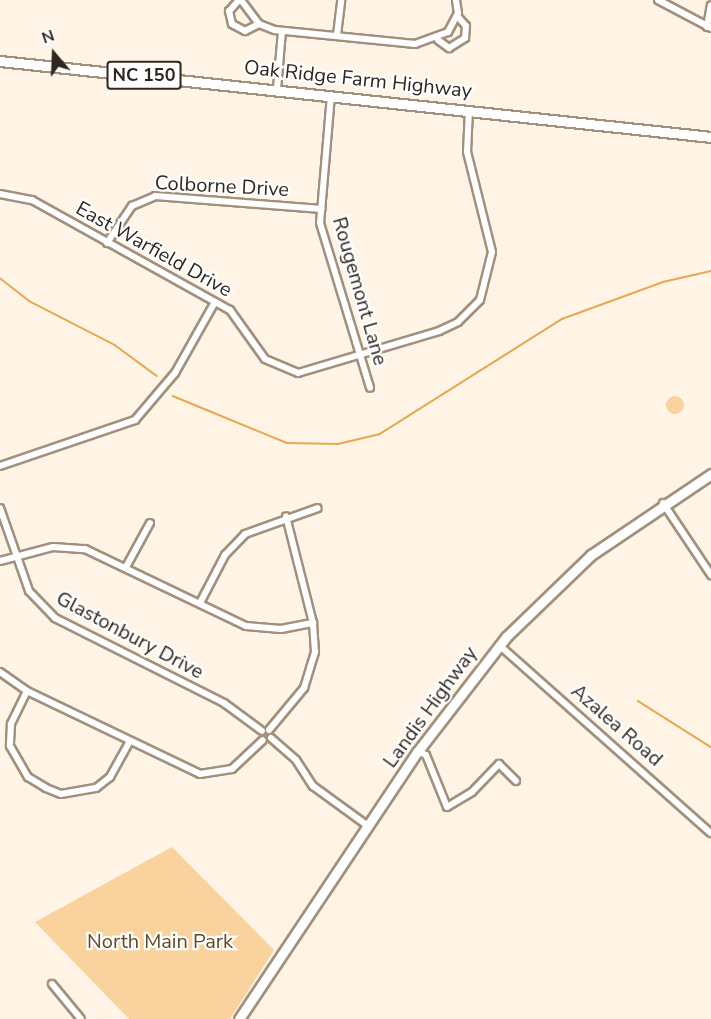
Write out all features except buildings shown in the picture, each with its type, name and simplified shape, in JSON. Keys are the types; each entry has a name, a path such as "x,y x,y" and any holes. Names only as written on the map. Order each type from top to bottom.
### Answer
{"main road":[{"name":"Oak Ridge Farm Highway","path":"0,61 331,94 711,137"},
{"name":"Landis Highway","path":"238,1019 418,751 499,645 569,573 662,502 711,474"}],"street":[{"path":"260,24 245,31 232,24 229,12 240,0 260,24 282,31 415,44 438,40 457,16"},
{"path":"337,35 341,0"},
{"path":"438,40 449,48 465,38 466,26 457,16 456,0"},
{"path":"658,0 709,27 711,5"},
{"path":"277,89 282,31"},
{"name":"Rougemont Lane","path":"331,94 321,209 359,355 370,388"},
{"name":"East Warfield Drive","path":"0,194 32,200 215,302 239,317 260,354 283,370 311,370 406,341 458,322 480,300 491,269 465,140 469,109"},
{"name":"Colborne Drive","path":"107,243 132,206 155,196 321,209"},
{"path":"0,466 135,420 175,373 215,302"},
{"path":"662,502 711,575"},
{"name":"Glastonbury Drive","path":"0,508 15,557 29,591 55,618 224,703 266,730"},
{"path":"200,603 234,544 257,527 286,516 318,508"},
{"path":"263,740 266,730 304,688 315,652 314,623 286,516"},
{"path":"126,567 150,523"},
{"path":"0,561 68,547 126,567 246,626 281,629 314,623"},
{"name":"Azalea Road","path":"499,645 711,833"},
{"path":"0,672 27,691 187,770 209,774 232,769 263,740 271,738"},
{"path":"27,691 11,724 10,746 28,777 46,788 61,794 96,788 110,777 129,743"},
{"path":"266,730 271,738 296,760 314,786 368,826"},
{"path":"418,751 426,755 447,807 499,764 516,781"},
{"path":"52,984 81,1019"}],"green space":[{"path":"675,396 681,399 684,405 681,411 675,414 669,411 666,405 669,399"},
{"name":"North Main Park","path":"172,847 274,950 230,1019 129,1019 35,922"}],"waterway":[{"path":"173,396 287,443 338,444 380,434 562,319 663,282 711,271"},
{"path":"0,278 29,301 115,345 157,376"},
{"path":"638,701 711,747"}]}
